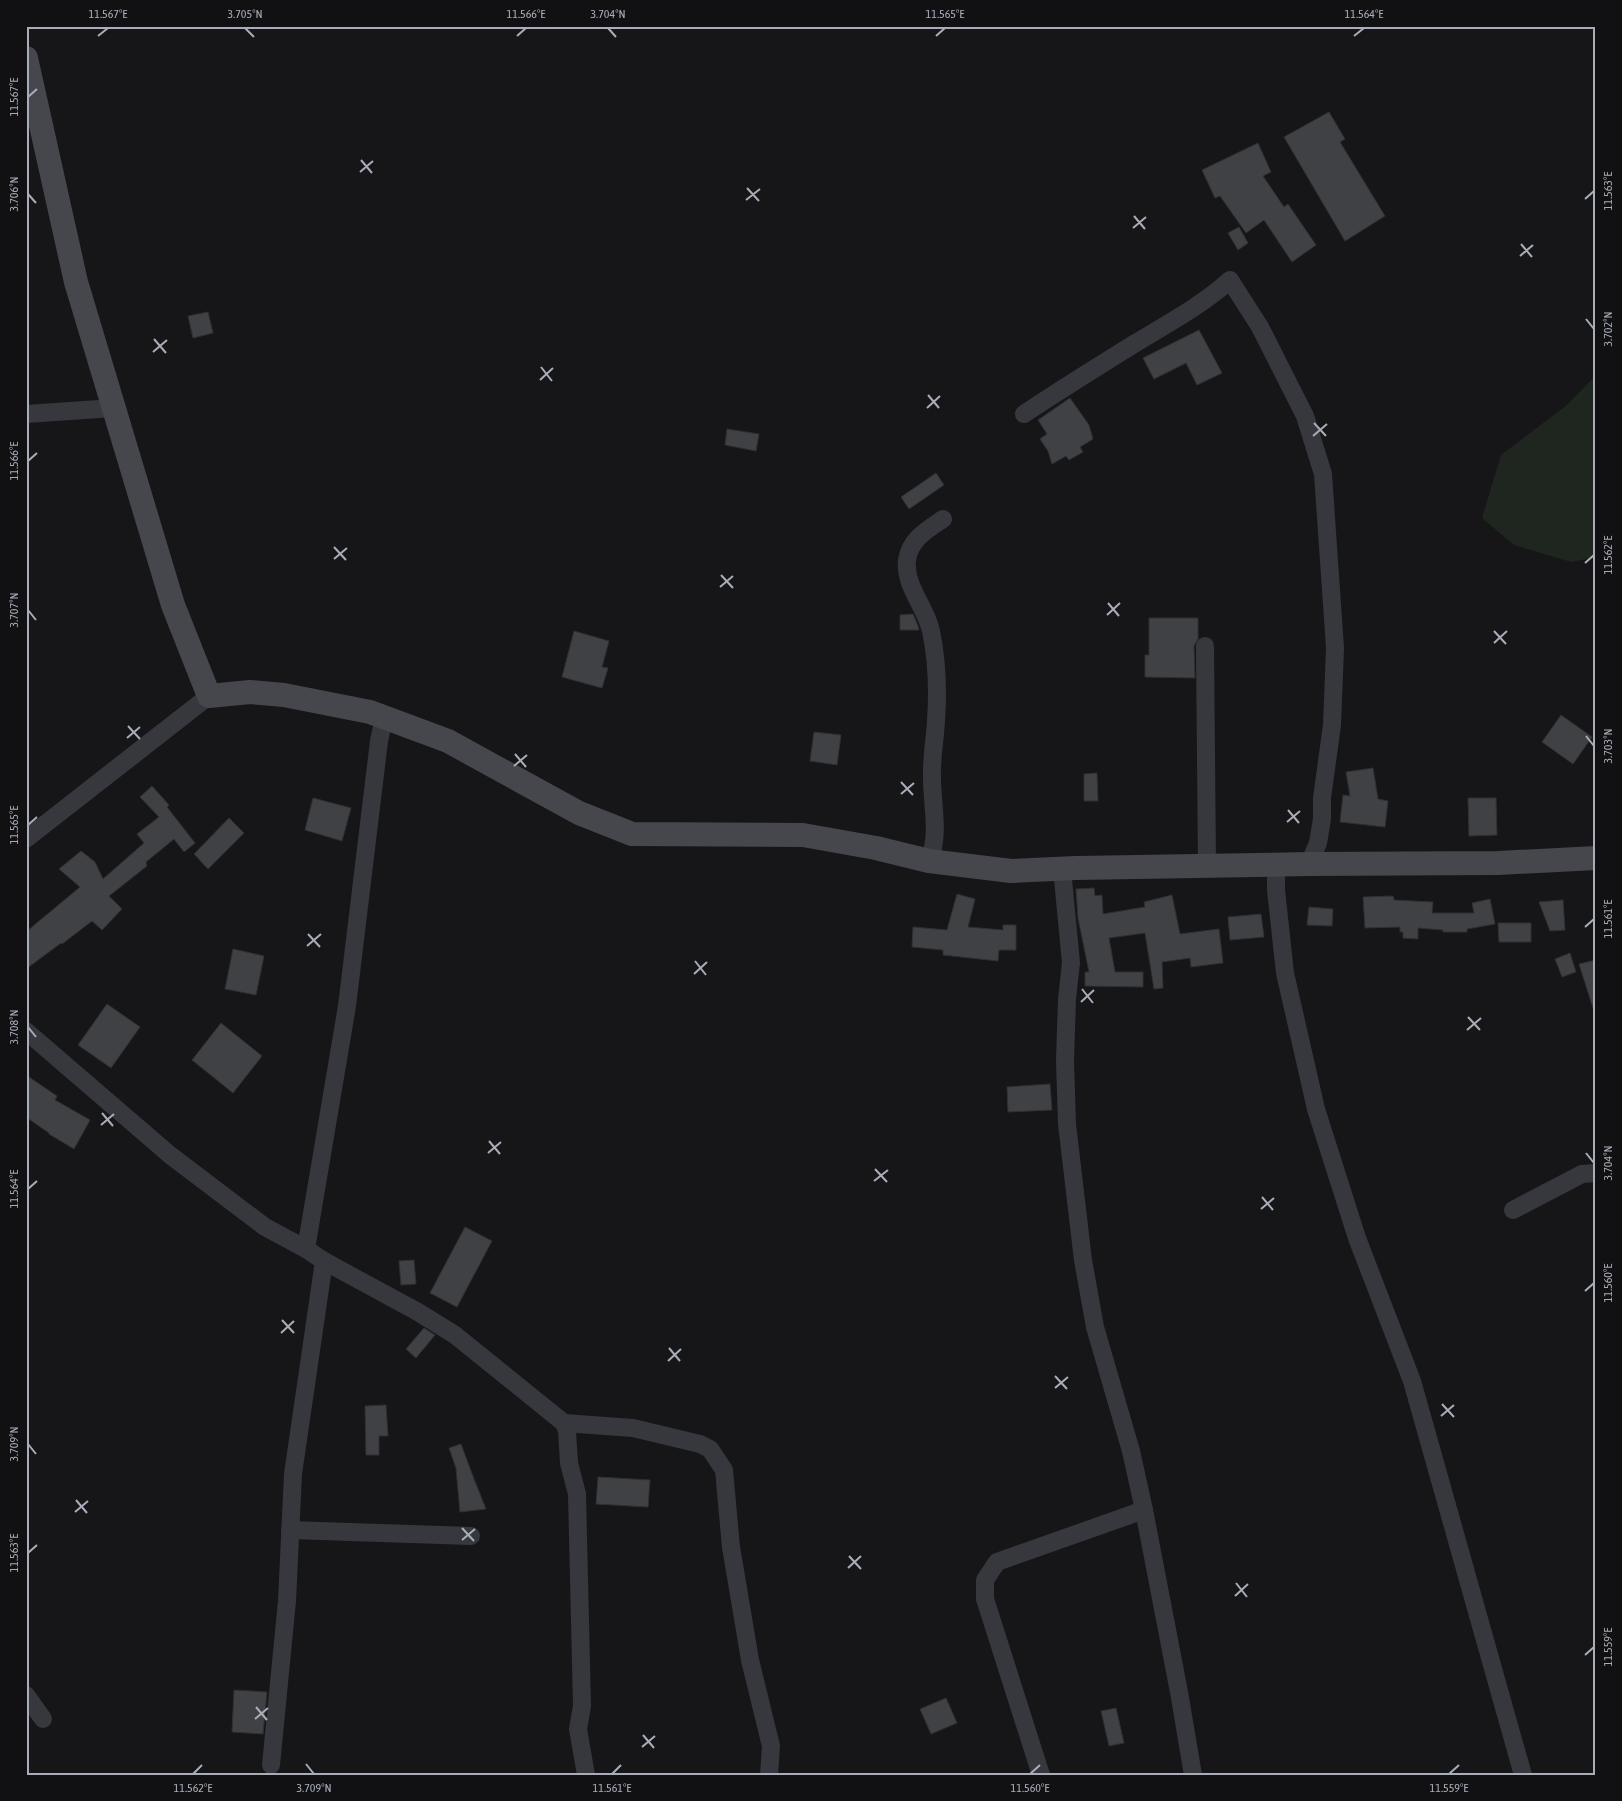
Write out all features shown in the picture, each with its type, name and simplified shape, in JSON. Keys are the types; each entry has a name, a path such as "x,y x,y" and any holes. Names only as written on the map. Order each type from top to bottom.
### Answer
{"main road":[{"path":"26,58 76,282 173,605 209,696 250,692 284,695 370,712 448,741 579,813 632,834 803,835 929,860 1011,871 1309,864 1498,863 1596,858"}],"street":[{"path":"1024,414 1074,380 1175,320 1216,293 1230,280 1260,327 1305,416 1323,474 1335,648 1332,725 1322,798 1322,819 1318,843 1309,864"},
{"path":"26,414 114,408"},
{"path":"929,860 934,849 935,824 932,777 936,719 935,660 929,618 915,594 908,575 907,562 910,549 916,539 943,519"},
{"path":"1205,646 1207,866"},
{"path":"26,839 209,696"},
{"path":"306,1249 347,1006 379,741 384,718"},
{"path":"1276,865 1276,890 1285,973 1316,1109 1357,1238 1412,1381 1522,1775"},
{"path":"1062,869 1071,963 1067,999 1065,1061 1067,1124 1083,1260 1095,1328 1131,1451 1144,1510 1193,1775"},
{"path":"26,1031 170,1155 265,1227 418,1312 455,1336 564,1423 567,1431 569,1463 576,1494 582,1706 578,1729 586,1775"},
{"path":"1513,1210 1582,1174 1596,1173"},
{"path":"270,1765 287,1601 292,1474 324,1261"},
{"path":"564,1423 633,1428 700,1444 710,1450 724,1470 731,1547 750,1660 771,1746 769,1775"},
{"path":"1041,1775 985,1599 985,1580 997,1562 1144,1510"},
{"path":"290,1530 471,1536"},
{"path":"26,1695 43,1719"}],"shaded area":[{"path":"1596,375 1596,557 1571,562 1514,545 1482,518 1501,455 1567,405"}],"building":[{"path":"1329,112 1345,139 1340,142 1385,216 1345,241 1284,137"},
{"path":"1258,143 1271,172 1263,176 1284,207 1288,204 1316,245 1292,262 1264,220 1246,233 1220,196 1215,198 1202,170"},
{"path":"1239,227 1248,243 1238,250 1228,233"},
{"path":"208,312 213,333 193,338 188,316"},
{"path":"1199,330 1222,373 1197,385 1186,363 1154,379 1143,358"},
{"path":"1070,398 1089,425 1093,439 1080,447 1083,452 1069,460 1066,456 1052,464 1048,451 1040,439 1047,434 1038,420"},
{"path":"727,429 759,434 756,451 725,445"},
{"path":"936,473 944,485 909,509 901,497"},
{"path":"913,614 919,630 900,630 900,615"},
{"path":"1149,618 1198,618 1198,639 1194,646 1195,678 1145,677 1145,655 1149,655"},
{"path":"574,631 609,641 602,667 608,668 602,688 562,677"},
{"path":"1561,715 1592,737 1573,764 1542,742"},
{"path":"814,732 841,735 837,765 810,761"},
{"path":"1373,768 1378,799 1388,801 1385,827 1340,822 1343,795 1350,796 1346,772"},
{"path":"1097,773 1098,801 1084,801 1084,774"},
{"path":"152,786 169,805 167,807 195,843 184,852 174,839 146,862 147,866 109,896 122,909 102,930 92,921 26,969 26,932 80,887 59,869 81,851 95,862 103,879 144,843 137,834 159,817 140,797"},
{"path":"313,798 351,808 342,841 305,830"},
{"path":"1468,798 1496,798 1497,835 1469,836"},
{"path":"229,818 244,833 208,869 194,854"},
{"path":"1094,888 1095,896 1102,895 1103,914 1145,907 1144,902 1172,895 1180,934 1219,929 1223,963 1191,967 1190,958 1162,962 1163,988 1154,989 1145,933 1109,938 1115,972 1143,972 1143,987 1085,986 1085,972 1089,972 1078,918 1076,889"},
{"path":"957,894 975,899 968,927 1003,930 1003,925 1016,925 1016,950 999,950 998,961 943,955 943,950 912,947 913,927 947,930"},
{"path":"1393,896 1394,900 1433,902 1432,913 1474,913 1472,903 1490,899 1495,924 1467,929 1467,932 1443,932 1443,930 1418,928 1418,939 1403,938 1403,932 1400,932 1400,927 1365,928 1363,897"},
{"path":"1563,900 1565,930 1550,931 1539,902"},
{"path":"1309,907 1333,909 1332,926 1307,925"},
{"path":"1261,914 1264,937 1230,940 1228,917"},
{"path":"1498,923 1531,923 1531,942 1499,942"},
{"path":"233,949 264,956 256,995 225,989"},
{"path":"1570,953 1576,972 1562,977 1555,959"},
{"path":"1596,960 1596,1007 1593,1008 1579,964"},
{"path":"107,1004 140,1027 111,1068 78,1045"},
{"path":"221,1023 262,1056 233,1093 192,1060"},
{"path":"26,1075 57,1096 55,1100 90,1120 74,1149 26,1117"},
{"path":"1050,1084 1052,1110 1008,1112 1007,1087"},
{"path":"465,1227 492,1241 457,1307 430,1293"},
{"path":"414,1260 416,1284 401,1285 399,1261"},
{"path":"424,1328 435,1335 416,1358 406,1349"},
{"path":"386,1405 388,1436 379,1436 379,1455 366,1455 365,1406"},
{"path":"461,1444 486,1509 460,1512 456,1468 449,1448"},
{"path":"598,1477 650,1480 648,1507 596,1504"},
{"path":"234,1690 267,1692 263,1734 232,1732"},
{"path":"946,1698 957,1723 931,1734 920,1709"},
{"path":"1116,1708 1124,1743 1109,1746 1101,1711"}]}
